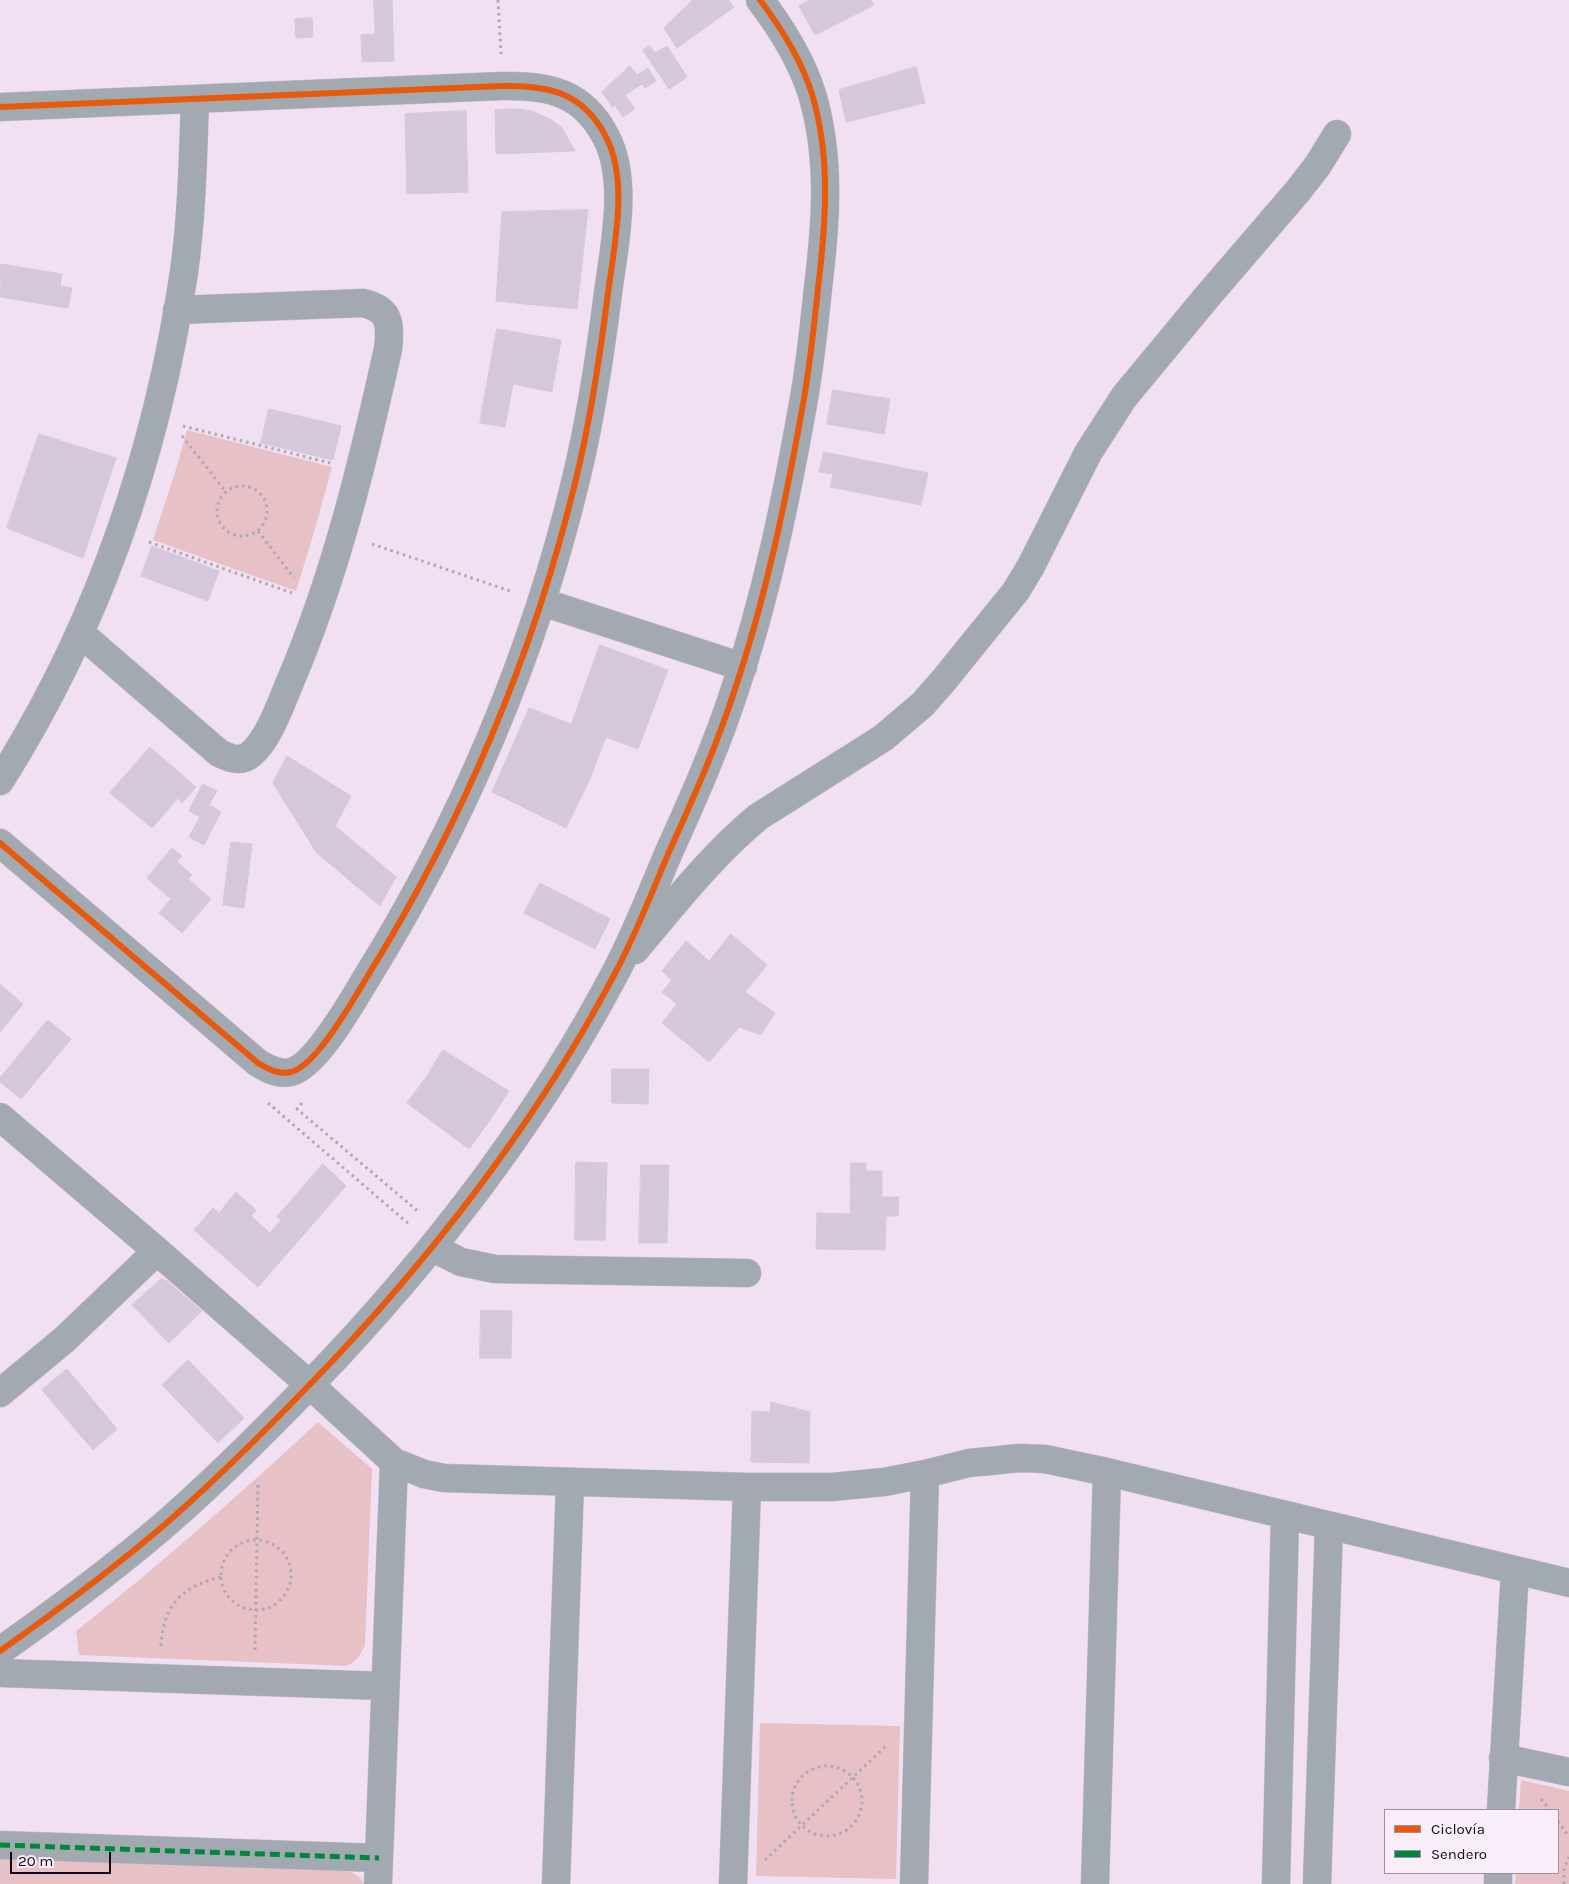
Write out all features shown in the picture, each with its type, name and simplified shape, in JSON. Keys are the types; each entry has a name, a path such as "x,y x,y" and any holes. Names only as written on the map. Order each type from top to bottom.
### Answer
{"street":[{"path":"0,1651 135,1550 176,1514 310,1385 382,1307 433,1248 530,1118 615,974 711,758 742,667 774,544 798,432 813,332 826,206 823,148 812,95 794,49 760,0"},
{"path":"0,107 528,85 543,87 564,95 583,108 597,122 607,138 615,162 617,183 616,235 590,417 568,513 542,602 509,692 485,748 413,897 384,950 335,1028 308,1062 290,1072 278,1073 258,1063 0,843"},
{"path":"0,781 25,738 80,633 102,584 141,471 164,422 177,310 184,271 195,99"},
{"path":"615,974 708,864 739,833 764,813 883,738 923,704 944,680 1016,591 1031,566 1088,453 1124,397 1297,192 1318,165 1337,134"},
{"path":"80,633 219,753 239,760 249,756 259,745 269,728 304,647 316,601 342,534 360,470 388,348 389,321 383,312 374,305 363,303 177,310"},
{"path":"542,602 742,667"},
{"path":"0,1117 157,1251 310,1385 394,1462 424,1474 444,1478 748,1488 859,1485 925,1474 969,1463 1020,1458 1045,1459 1107,1472 1569,1583"},
{"path":"433,1248 461,1262 495,1269 747,1273"},
{"path":"0,1393 65,1339 157,1251"},
{"path":"0,1845 378,1871 394,1462"},
{"path":"1095,1884 1107,1472"},
{"path":"914,1884 925,1474"},
{"path":"556,1884 570,1482"},
{"path":"732,1884 748,1488"},
{"path":"1276,1884 1285,1516"},
{"path":"1317,1884 1329,1526"},
{"path":"1501,1809 1515,1571"},
{"path":"0,1673 386,1686"},
{"path":"1503,1758 1569,1772"}],"path":[{"path":"498,0 502,86"},
{"path":"164,422 360,470"},
{"path":"164,422 227,492"},
{"path":"242,486 254,488 262,495 267,506 267,517 262,528 253,535 242,537 231,535 222,528 217,517 217,506 222,495 227,492 231,488 242,486"},
{"path":"258,531 316,601"},
{"path":"121,532 316,601"},
{"path":"342,534 542,602"},
{"path":"308,1096 297,1109 424,1216"},
{"path":"265,1100 414,1228"},
{"path":"254,1682 258,1436"},
{"path":"249,1540 257,1540 275,1545 285,1554 291,1567 291,1581 286,1594 277,1604 264,1610 250,1610 238,1605 227,1595 222,1583 222,1569 226,1556 236,1546 249,1540"},
{"path":"160,1678 161,1639 168,1614 175,1602 194,1585 204,1580 222,1577"},
{"path":"761,1864 919,1715"},
{"path":"828,1766 842,1769 853,1777 860,1789 862,1802 859,1816 851,1827 840,1834 826,1836 813,1833 802,1825 795,1814 793,1800 796,1787 803,1775 815,1768 828,1766"},
{"path":"1559,1822 1569,1837"},
{"path":"1564,1884 1564,1869 1569,1857"}],"shaded area":[{"path":"187,430 332,467 296,591 153,540"},
{"path":"318,1422 372,1469 365,1644 356,1660 347,1666 79,1655 76,1631 199,1529"},
{"path":"760,1723 900,1726 896,1879 756,1876"},
{"path":"1521,1780 1569,1791 1569,1884 1515,1884 1516,1874 1559,1874 1559,1809 1519,1809"},
{"path":"0,1857 342,1869 355,1874 364,1884 0,1884"}],"building":[{"path":"374,0 392,0 394,61 362,62 361,35 375,34"},
{"path":"693,0 728,0 734,7 677,48 664,28"},
{"path":"810,0 871,0 874,5 815,35 799,6"},
{"path":"312,18 313,37 296,38 295,19"},
{"path":"650,46 655,53 667,46 687,77 669,89 643,50"},
{"path":"630,66 637,75 648,68 656,81 645,88 642,84 625,95 635,109 623,117 615,105 612,107 602,92"},
{"path":"916,67 925,103 846,122 839,90"},
{"path":"515,109 532,111 552,120 562,128 575,151 496,154 495,110"},
{"path":"466,111 468,192 407,194 405,114"},
{"path":"588,210 577,309 496,301 502,212"},
{"path":"1,264 62,274 60,286 72,288 68,308 0,297"},
{"path":"497,329 561,340 552,392 513,384 505,427 480,423"},
{"path":"833,390 890,399 884,434 827,424"},
{"path":"269,409 341,426 333,460 261,443"},
{"path":"39,434 116,458 83,558 7,528"},
{"path":"824,452 928,473 921,505 830,487 833,474 819,472"},
{"path":"152,546 219,571 208,601 141,576"},
{"path":"600,645 668,670 638,749 606,737 589,781 566,828 492,792 529,708 571,724"},
{"path":"150,747 196,787 182,803 178,798 152,828 110,793"},
{"path":"287,756 351,796 335,826 396,877 380,906 316,852 273,783"},
{"path":"203,784 217,791 209,805 221,812 204,845 189,837 200,817 189,811"},
{"path":"231,842 252,844 244,908 223,905"},
{"path":"172,848 182,856 177,862 192,875 188,879 211,899 182,933 159,913 171,899 147,878"},
{"path":"540,883 610,919 595,949 524,913"},
{"path":"731,934 767,965 745,992 775,1013 761,1035 739,1027 709,1062 662,1023 677,1004 662,992 672,980 662,971 686,941 709,961"},
{"path":"0,984 23,1004 0,1032"},
{"path":"48,1020 71,1039 21,1099 0,1082 0,1078"},
{"path":"443,1050 509,1091 490,1120 426,1078"},
{"path":"612,1069 649,1069 648,1104 612,1103"},
{"path":"426,1078 490,1120 469,1149 407,1103"},
{"path":"576,1162 607,1163 605,1240 575,1240"},
{"path":"851,1163 866,1163 866,1171 882,1171 882,1197 899,1197 898,1216 886,1216 885,1250 816,1249 817,1213 850,1214"},
{"path":"323,1164 346,1186 258,1287 194,1230 213,1208 219,1213 236,1192 256,1210 251,1216 270,1233 281,1220 277,1217"},
{"path":"641,1165 669,1165 667,1243 639,1243"},
{"path":"161,1279 167,1281 202,1311 169,1343 132,1305"},
{"path":"481,1310 512,1311 511,1358 480,1358"},
{"path":"188,1360 244,1418 218,1443 162,1385"},
{"path":"67,1369 117,1429 93,1450 42,1390"},
{"path":"771,1402 810,1412 809,1463 751,1462 752,1411 770,1412"}],"marked path":[{"path":"0,1845 379,1858"}],"cycle path":[{"path":"0,1651 108,1571 192,1500 277,1419 378,1311 453,1222 522,1128 584,1029 628,946 713,751 746,654 766,584 782,512 810,361 825,215 822,142 808,81 783,33 760,0"},
{"path":"0,107 502,86 534,87 563,94 587,110 597,122 613,154 617,173 618,193 616,235 591,410 576,479 539,609 491,736 464,798 434,859 402,919 353,1001 334,1030 312,1057 301,1067 287,1073 274,1071 258,1063 0,843"}]}
